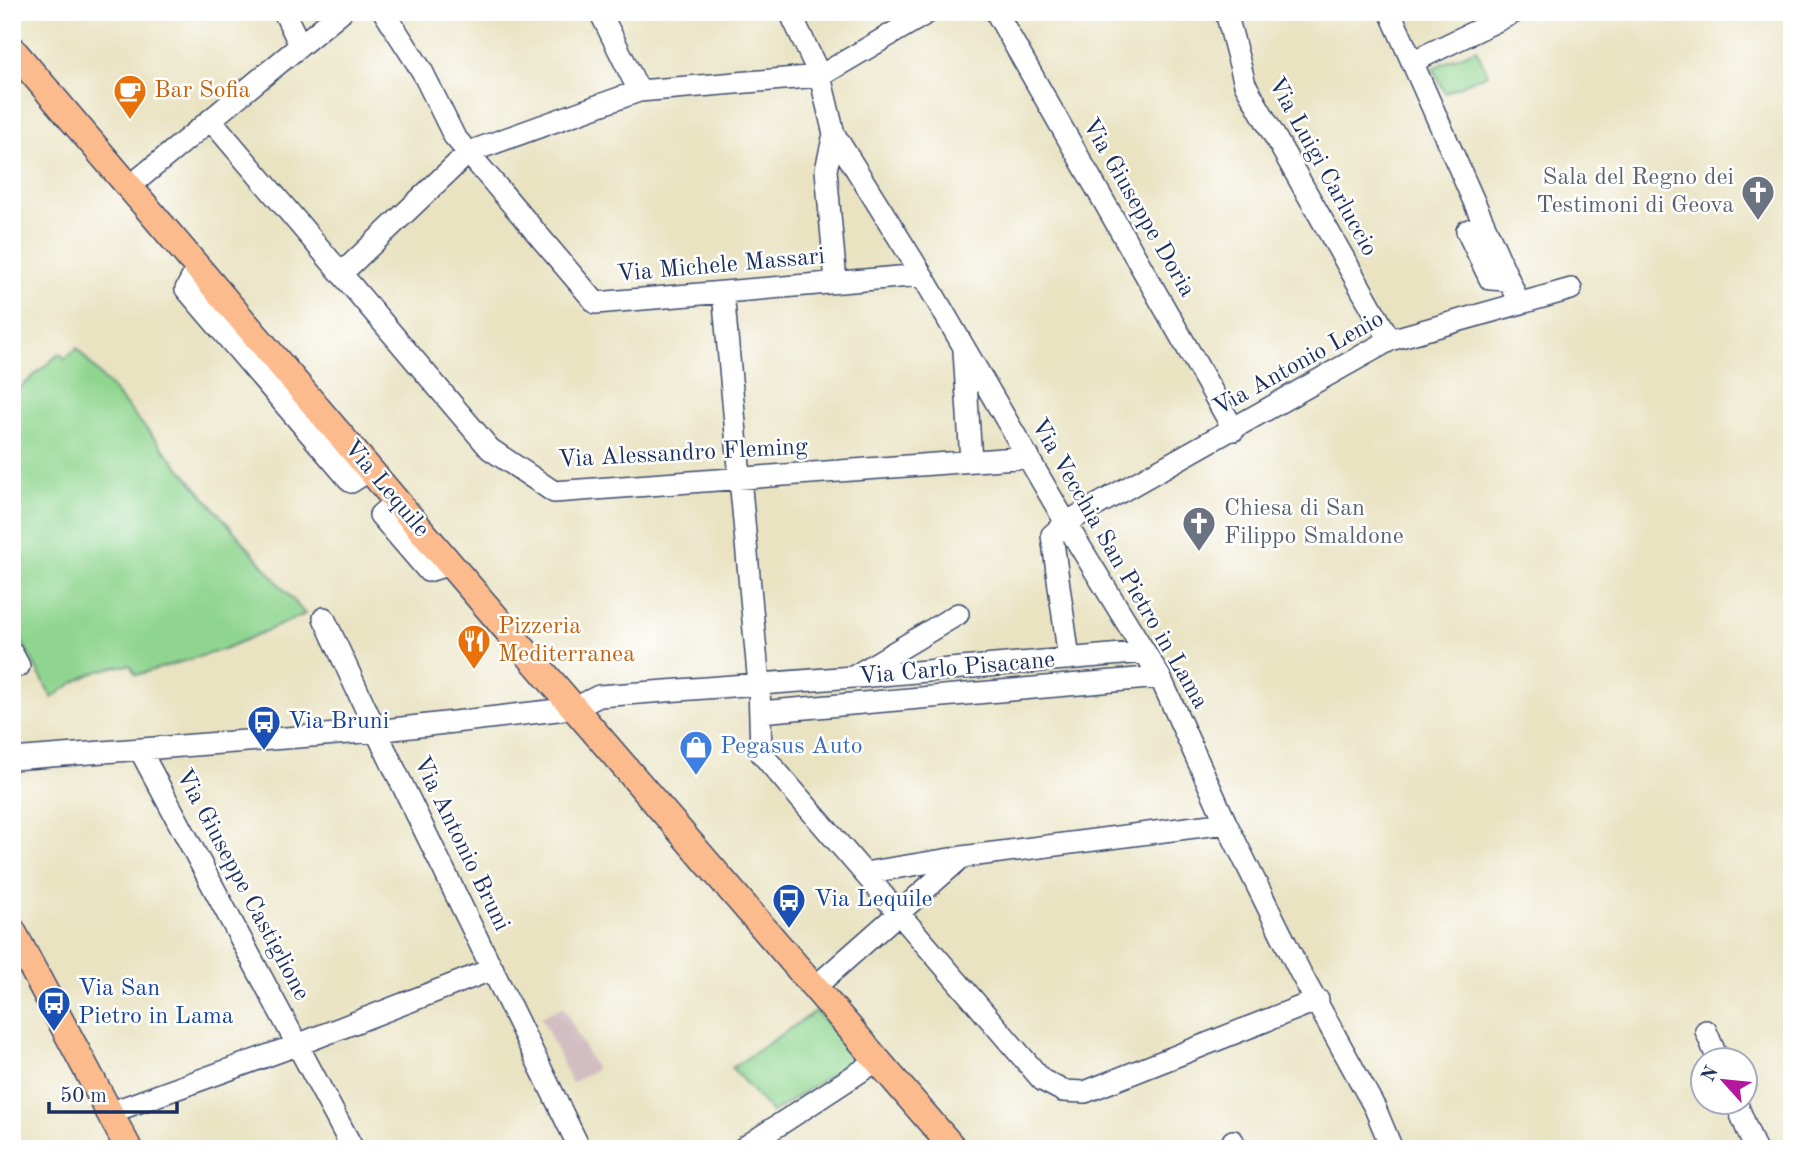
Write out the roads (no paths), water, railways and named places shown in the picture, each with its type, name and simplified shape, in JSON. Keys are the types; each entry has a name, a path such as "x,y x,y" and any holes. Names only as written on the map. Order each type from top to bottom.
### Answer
{"main road":[{"name":"Via Lequile","path":"12,49 396,501 954,1149"},
{"path":"12,930 129,1149"}],"street":[{"path":"285,12 300,45"},
{"path":"129,187 341,12"},
{"path":"384,12 422,71 454,136 469,152"},
{"path":"600,12 639,91"},
{"name":"Via Vecchia San Pietro in Lama","path":"790,12 820,76 834,134 922,275 1160,677 1226,823 1301,974 1318,1000 1375,1108 1392,1149"},
{"path":"341,274 469,152 639,91 820,76 929,12"},
{"name":"Via Giuseppe Doria","path":"996,12 1234,430"},
{"name":"Via Luigi Carluccio","path":"1226,12 1245,84 1390,340"},
{"path":"1390,12 1519,303"},
{"path":"1412,62 1471,21 1515,12"},
{"name":"Via Alessandro Fleming","path":"211,120 490,449 554,492 1029,457"},
{"path":"834,134 826,170 836,282"},
{"name":"Via Michele Massari","path":"469,152 596,303 922,275"},
{"name":"Via Antonio Lenio","path":"1067,523 1390,340 1571,289"},
{"path":"723,292 759,685 761,753 1042,1080 1063,1091 1085,1092 1318,1000"},
{"path":"963,345 971,461"},
{"path":"1067,523 1052,535 1069,659"},
{"name":"Via Carlo Pisacane","path":"853,677 958,614"},
{"name":"Via Antonio Bruni","path":"324,618 376,731 580,1149"},
{"name":"Via Carlo Pisacane","path":"376,731 575,708 599,696 1145,652"},
{"name":"Via Carlo Pisacane","path":"760,712 1160,677"},
{"path":"12,759 376,731"},
{"name":"Via Giuseppe Castiglione","path":"141,750 353,1149"},
{"path":"864,873 962,857 1226,823"},
{"path":"815,987 962,857"},
{"path":"109,1113 297,1045 493,969"},
{"path":"1706,1031 1712,1046"},
{"path":"743,1149 878,1060"},
{"path":"1742,1116 1755,1149"}],"place":[{"name":"Bar Sofia","path":"130,121"},
{"name":"Sala del Regno dei Testimoni di Geova","path":"1758,222"},
{"name":"Chiesa di San Filippo Smaldone","path":"1199,553"},
{"name":"Pizzeria Mediterranea","path":"474,671"},
{"name":"Via Bruni","path":"264,752"},
{"name":"Pegasus Auto","path":"696,777"},
{"name":"Via Lequile","path":"789,930"},
{"name":"Via San Pietro in Lama","path":"54,1033"}]}
